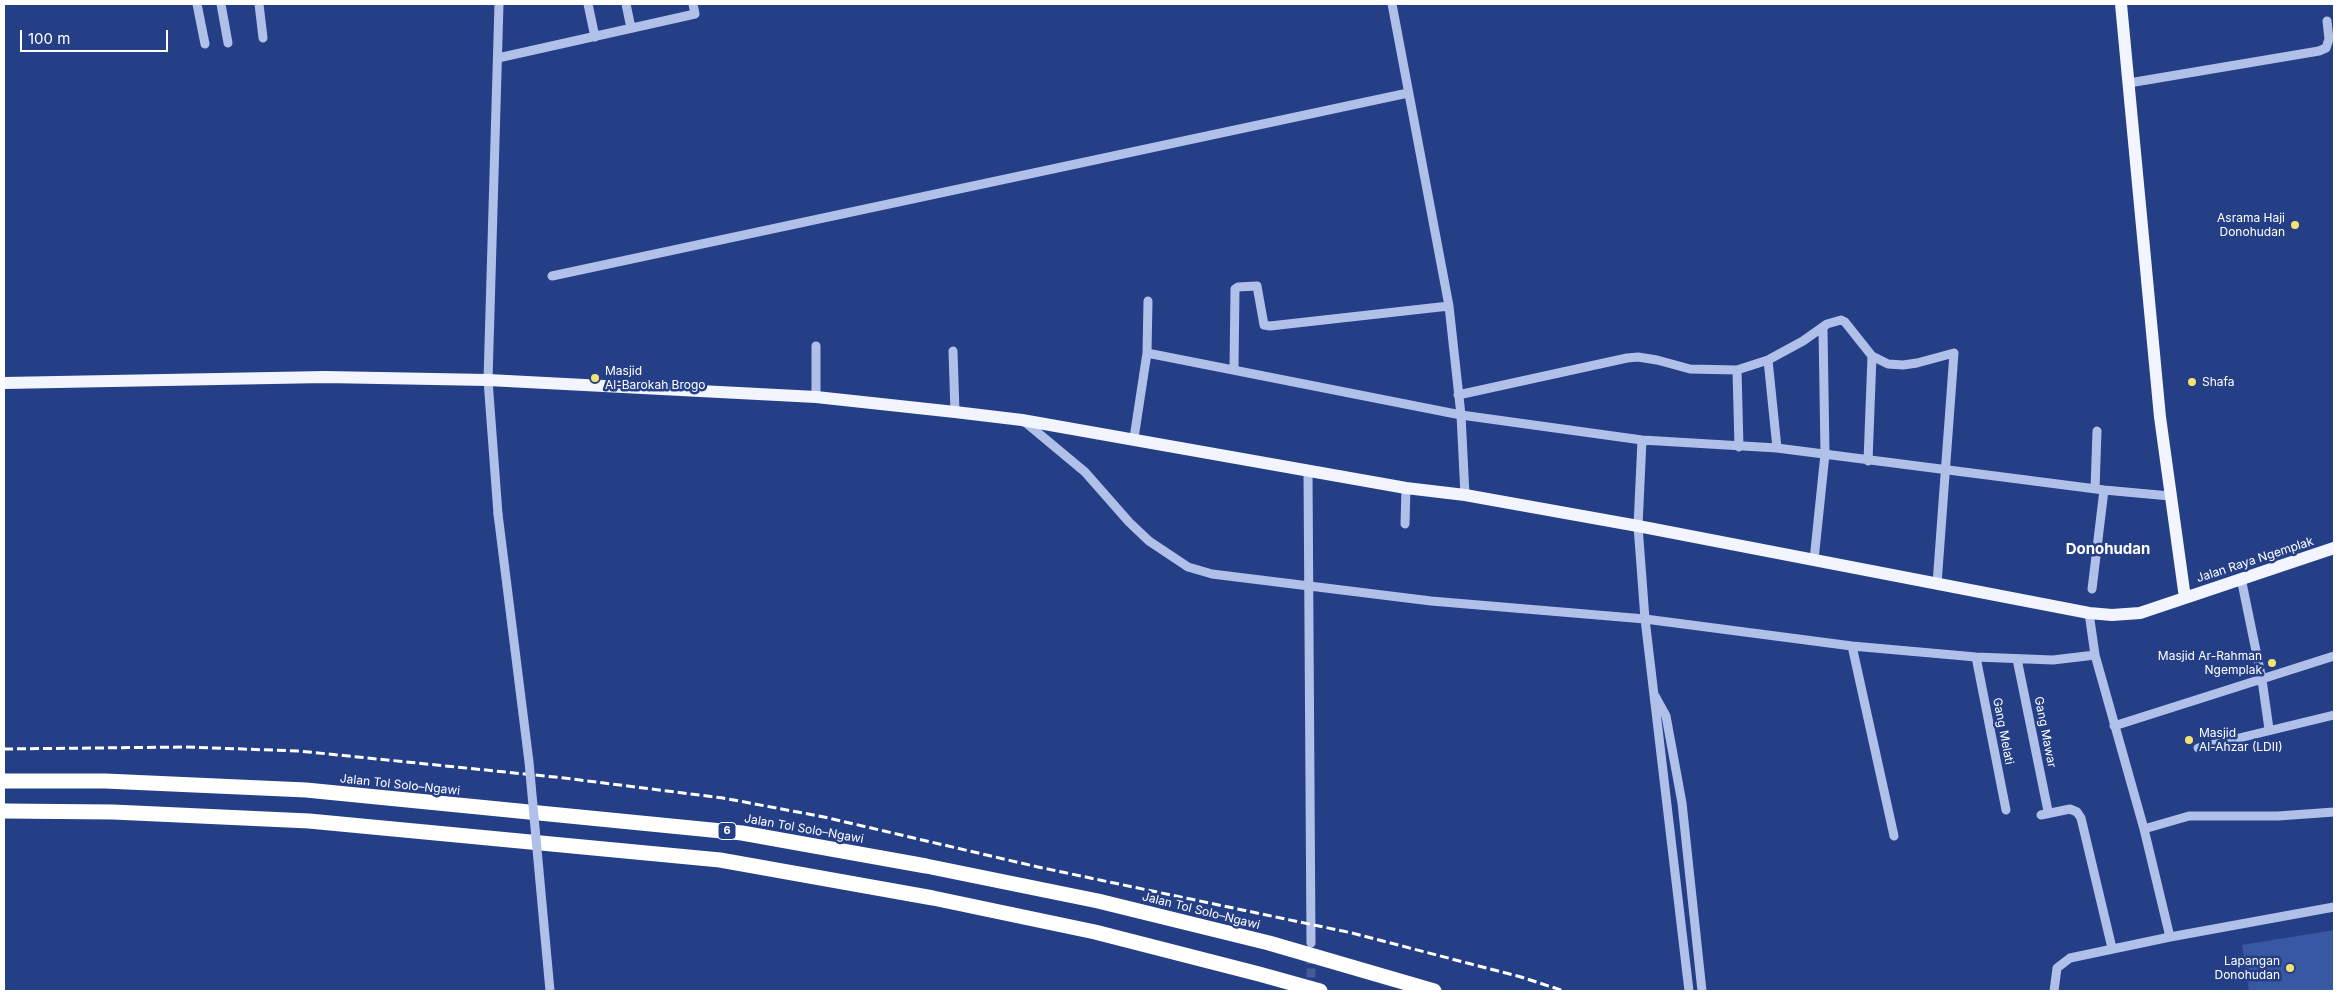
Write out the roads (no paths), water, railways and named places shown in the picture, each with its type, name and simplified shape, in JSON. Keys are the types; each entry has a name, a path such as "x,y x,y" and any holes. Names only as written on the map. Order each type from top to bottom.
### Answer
{"highway":[{"name":"Jalan Tol Solo–Ngawi","path":"4,781 105,781 306,790 742,833 926,866 1098,900 1268,943 1434,991"},
{"path":"4,811 113,812 309,821 720,860 933,898 1095,932 1320,991"}],"main road":[{"path":"2121,4 2170,496 2185,598"},
{"name":"Jalan Raya Ngemplak","path":"4,383 325,377 488,380 816,397 955,412 1022,420 1134,438 1406,488 1466,495 1638,526 2089,613 2127,616 2334,548"}],"street":[{"path":"197,4 205,44"},
{"path":"221,4 228,43"},
{"path":"259,4 263,38"},
{"path":"499,4 488,380 498,514 529,762 550,991"},
{"path":"588,4 595,37"},
{"path":"626,4 631,28"},
{"path":"498,58 695,14 693,4"},
{"path":"1392,4 1449,306 1461,415 1466,495"},
{"path":"2129,82 2319,51 2326,48 2329,39 2326,21"},
{"path":"552,276 1408,93"},
{"path":"1234,369 1235,289 1238,286 1257,286 1264,325 1270,326 1449,306"},
{"path":"1134,438 1147,353 1148,300"},
{"path":"1458,395 1586,366 1638,357 1690,369 1737,370 1768,360 1832,322 1845,322 1872,356 1888,364 1903,365 1954,353 1937,584"},
{"path":"1814,560 1825,454 1823,329"},
{"path":"816,346 816,397"},
{"path":"953,351 955,412"},
{"path":"1147,353 1461,415 1642,440 1777,448 1868,461 2170,496"},
{"path":"1868,461 1872,356"},
{"path":"1768,360 1777,448"},
{"path":"1737,370 1738,447"},
{"path":"1022,420 1085,472 1129,522 1149,541 1188,567 1244,579 1431,601 1645,620 1852,646 2017,659 2053,660 2095,655"},
{"path":"2092,589 2100,489 2097,431"},
{"path":"1642,440 1638,526 1645,620 1689,991"},
{"path":"1308,470 1311,943"},
{"path":"1405,524 1406,488"},
{"path":"2242,578 2262,680 2269,729"},
{"path":"2089,613 2095,655 2144,829 2170,937"},
{"path":"1852,646 1894,836"},
{"path":"2114,726 2334,656"},
{"name":"Gang Melati","path":"1976,657 2006,810"},
{"name":"Gang Mawar","path":"2017,659 2044,813 2070,809 2077,812 2081,818 2112,948"},
{"path":"1654,693 1666,716 1682,803 1702,991"},
{"path":"2198,748 2334,714"},
{"path":"2144,829 2189,816 2278,816 2334,812"},
{"path":"2054,991 2057,968 2062,962 2070,958 2112,948 2334,907"}],"tunnel":[{"path":"1311,953 1311,991"}],"railway":[{"path":"4,749 185,747 299,751 564,778 723,798 824,817 1038,867 1352,933 1521,977 1564,991"}],"place":[{"name":"Asrama Haji Donohudan","path":"2295,225"},
{"name":"Masjid Al-Barokah Brogo","path":"595,378"},
{"name":"Shafa","path":"2192,382"},
{"name":"Masjid Ar-Rahman Ngemplak","path":"2272,663"},
{"name":"Masjid Al-Ahzar (LDII)","path":"2189,740"},
{"name":"Lapangan Donohudan","path":"2290,968"}],"district":[{"name":"Donohudan","path":"2108,549"}]}
